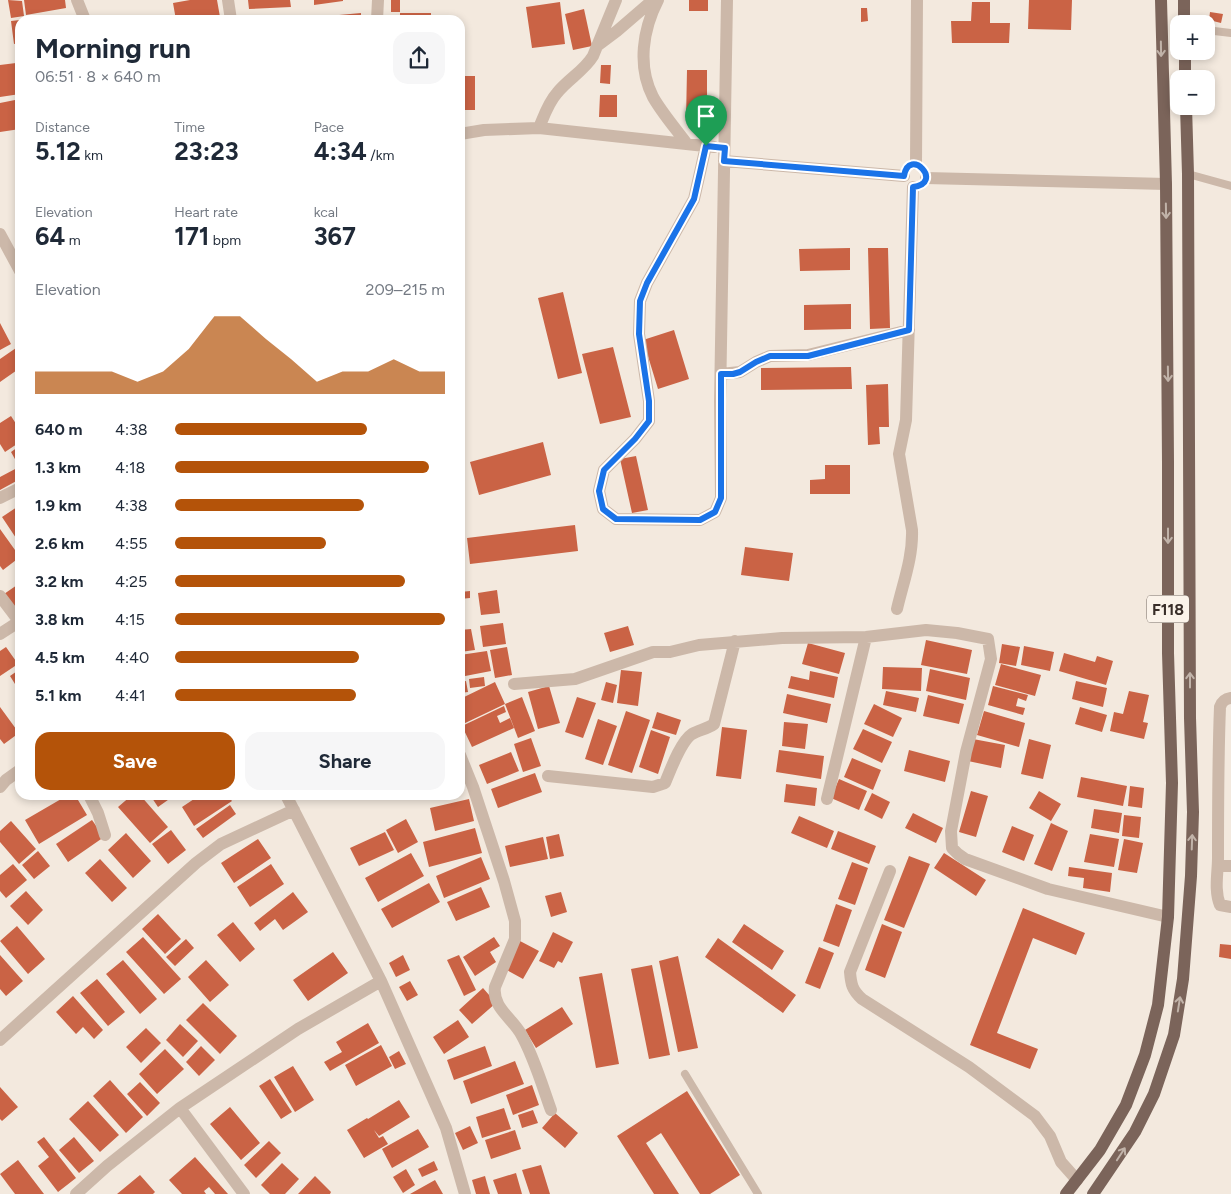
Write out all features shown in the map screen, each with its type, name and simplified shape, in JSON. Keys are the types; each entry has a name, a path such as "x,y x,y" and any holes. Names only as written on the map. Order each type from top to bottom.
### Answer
{"main road":[{"name":"F118","path":"1066,1194 1100,1150 1126,1105 1145,1055 1158,1005 1168,917 1172,783 1168,653 1166,184 1161,0"},
{"path":"1184,0 1184,15"},
{"name":"F118","path":"1093,1194 1135,1132 1154,1094 1174,1035 1183,979 1190,895 1193,812 1190,708 1186,115"}],"street":[{"path":"77,0 83,15"},
{"path":"228,0 231,15"},
{"path":"377,15 378,0"},
{"path":"539,128 549,103 557,92 588,64 593,56 616,0"},
{"path":"597,46 652,0"},
{"path":"658,0 644,38 644,56 648,83 654,97 687,144"},
{"path":"706,146 694,199 647,283 640,301 639,334 649,401 649,421 635,439 604,470 599,491 603,509 616,519 700,520 715,512 721,498 727,0"},
{"path":"916,164 918,0"},
{"path":"465,133 484,130 539,128 706,146 724,154 904,176"},
{"path":"916,164 924,169 926,178 924,183 913,187 908,185 904,176 907,168 916,164"},
{"path":"926,178 1166,184"},
{"path":"897,609 911,553 912,540 899,454 906,420 913,187"},
{"path":"0,234 15,262"},
{"path":"721,374 740,372 770,356 808,356 909,330"},
{"path":"0,498 15,490"},
{"path":"0,596 15,616"},
{"path":"0,634 15,624"},
{"path":"514,684 575,679 653,652 670,652 699,645 735,641 782,638 866,637 926,630 988,639 991,659 966,752 951,831 952,848 966,859 1048,889 1168,917"},
{"path":"827,799 866,637"},
{"path":"548,776 653,787 664,783 690,735 714,724 735,641"},
{"path":"1231,698 1221,703 1220,707 1218,781 1225,866 1217,890 1220,905 1231,907"},
{"path":"465,767 504,881 515,921 515,939 495,987 496,999 502,1010 520,1032 529,1050 551,1110"},
{"path":"0,787 15,774"},
{"path":"92,800 105,835"},
{"path":"289,800 381,981 446,1128 465,1194"},
{"path":"0,1040 196,863 222,844 294,810"},
{"path":"890,871 850,972 851,983 855,993 969,1066 1035,1116 1050,1136 1062,1162 1077,1180"},
{"path":"76,1194 107,1166 180,1108 298,1029 381,981"},
{"path":"180,1108 244,1194"}],"lane":[{"path":"1215,31 1231,33"},
{"path":"1188,174 1231,186"},
{"path":"685,1074 758,1194"}],"building":[{"path":"8,0 22,1 24,15 15,15 15,17 11,18"},
{"path":"24,0 65,0 66,8 26,15"},
{"path":"190,0 217,0 220,15 175,15 173,3"},
{"path":"248,0 290,0 291,7 249,9"},
{"path":"314,0 343,0 343,1 314,5"},
{"path":"391,0 400,0 400,12 391,12"},
{"path":"689,0 708,0 708,11 689,11"},
{"path":"1029,0 1072,0 1071,30 1028,29"},
{"path":"560,2 565,44 532,48 526,7"},
{"path":"972,2 990,2 990,23 1010,23 1009,43 952,43 951,21 971,21"},
{"path":"861,8 867,8 868,21 861,22"},
{"path":"584,9 592,46 573,50 565,14"},
{"path":"1210,12 1223,14 1221,23 1215,22 1215,15 1210,15"},
{"path":"361,13 361,15 339,15"},
{"path":"400,13 431,13 431,15 400,15"},
{"path":"11,21 15,21 14,44"},
{"path":"15,63 15,95 0,97 0,65"},
{"path":"601,65 611,65 610,84 600,83"},
{"path":"687,70 707,70 707,120 686,120"},
{"path":"465,76 475,76 475,110 465,110"},
{"path":"600,95 617,95 617,117 599,117"},
{"path":"15,100 15,130 0,132 0,103"},
{"path":"850,248 850,270 800,271 799,249"},
{"path":"868,248 888,248 890,328 870,329"},
{"path":"563,292 582,373 558,379 538,298"},
{"path":"851,304 851,329 804,330 804,305"},
{"path":"0,323 11,344 0,350"},
{"path":"674,330 689,379 658,389 643,340"},
{"path":"613,347 631,417 600,424 582,354"},
{"path":"15,349 15,372 0,382 0,359"},
{"path":"851,367 852,389 761,390 761,368"},
{"path":"888,384 889,427 879,427 880,444 868,445 866,385"},
{"path":"11,416 15,422 15,445 5,452 0,444 0,423"},
{"path":"543,442 551,475 479,495 470,462"},
{"path":"15,449 15,459 11,452"},
{"path":"636,456 648,510 632,513 620,459"},
{"path":"825,465 850,465 850,494 810,494 810,480 825,479"},
{"path":"15,469 15,482 0,490 0,477"},
{"path":"15,508 15,536 2,517"},
{"path":"575,525 578,551 470,564 467,538"},
{"path":"0,529 15,550 15,561 3,570 0,566"},
{"path":"745,547 793,553 789,581 741,575"},
{"path":"15,586 15,609 4,594"},
{"path":"497,590 500,613 481,615 478,593"},
{"path":"470,591 470,598 465,598 465,592"},
{"path":"503,623 506,644 483,647 480,626"},
{"path":"628,626 634,645 610,652 604,633"},
{"path":"471,629 475,650 465,651 465,630"},
{"path":"926,640 972,650 967,674 921,665"},
{"path":"808,643 845,653 839,674 802,664"},
{"path":"1002,644 1020,647 1016,666 999,663"},
{"path":"1024,646 1054,652 1050,671 1021,665"},
{"path":"6,647 15,660 15,666 0,676 0,651"},
{"path":"507,647 512,675 495,678 490,650"},
{"path":"487,651 491,671 465,676 465,654"},
{"path":"1064,653 1095,662 1097,656 1113,661 1106,685 1059,671"},
{"path":"1001,664 1041,675 1035,696 995,685"},
{"path":"883,667 922,668 921,691 882,689"},
{"path":"930,669 970,678 966,700 926,691"},
{"path":"621,670 642,672 638,706 617,703"},
{"path":"810,671 838,677 834,698 788,688 791,676 809,680"},
{"path":"15,672 15,684 10,676"},
{"path":"484,677 485,686 470,688 469,679"},
{"path":"466,681 468,692 465,692"},
{"path":"1076,681 1107,688 1103,707 1072,699"},
{"path":"495,682 505,704 465,723 465,697"},
{"path":"606,682 617,685 613,703 601,700"},
{"path":"549,686 560,723 538,729 528,692"},
{"path":"993,686 1028,695 1026,701 1018,698 1016,706 1025,708 1023,715 988,705"},
{"path":"886,691 919,698 916,712 883,705"},
{"path":"1129,691 1149,695 1143,722 1148,723 1144,739 1110,731 1114,712 1123,714"},
{"path":"787,694 831,704 827,723 783,713"},
{"path":"928,695 964,704 959,724 923,716"},
{"path":"522,697 535,731 518,738 505,704"},
{"path":"577,697 596,703 583,738 565,732"},
{"path":"874,704 902,718 893,737 864,724"},
{"path":"504,706 506,712 497,716 500,723 510,718 514,728 472,747 465,732 465,725"},
{"path":"0,707 15,728 15,736 4,744 0,739"},
{"path":"1080,707 1107,715 1102,732 1075,724"},
{"path":"626,711 650,720 632,773 608,765"},
{"path":"984,711 1025,723 1019,747 977,735"},
{"path":"657,712 681,720 676,735 652,728"},
{"path":"598,719 617,726 603,765 585,759"},
{"path":"784,722 808,724 805,749 782,746"},
{"path":"722,727 747,730 741,779 716,776"},
{"path":"863,729 892,742 882,763 853,749"},
{"path":"651,730 670,737 658,774 639,767"},
{"path":"531,738 541,766 523,772 514,744"},
{"path":"973,739 1005,745 1001,768 968,761"},
{"path":"1029,739 1051,745 1043,779 1021,774"},
{"path":"779,750 824,756 821,779 776,772"},
{"path":"909,750 950,761 945,782 904,771"},
{"path":"511,752 519,771 487,784 479,765"},
{"path":"852,758 881,770 873,790 844,777"},
{"path":"535,773 542,792 498,808 491,789"},
{"path":"1081,777 1127,786 1123,806 1077,797"},
{"path":"839,779 867,791 859,810 831,798"},
{"path":"786,784 817,788 815,806 784,802"},
{"path":"1130,786 1144,788 1142,808 1128,806"},
{"path":"971,791 988,796 976,837 959,832"},
{"path":"1039,791 1061,804 1051,821 1029,808"},
{"path":"872,793 890,802 882,819 864,810"},
{"path":"469,799 474,821 435,831 430,808"},
{"path":"59,800 78,800 87,815 39,844 25,820"},
{"path":"126,800 144,800 168,827 150,843 118,807"},
{"path":"153,800 168,800 158,807"},
{"path":"192,800 232,801 194,826 182,807"},
{"path":"230,805 236,814 203,838 196,829"},
{"path":"1094,809 1122,813 1119,833 1091,828"},
{"path":"913,813 943,828 936,843 905,828"},
{"path":"1124,815 1141,817 1139,838 1122,836"},
{"path":"799,816 834,831 827,848 791,833"},
{"path":"406,819 418,842 398,853 386,830"},
{"path":"92,820 104,837 68,862 56,844"},
{"path":"11,821 36,849 19,864 0,842 0,831"},
{"path":"1051,823 1068,831 1052,871 1034,864"},
{"path":"1012,826 1034,835 1024,861 1002,852"},
{"path":"475,828 482,853 429,867 423,842"},
{"path":"171,830 186,850 168,864 152,844"},
{"path":"838,831 876,846 869,864 831,849"},
{"path":"385,832 394,850 359,866 350,848"},
{"path":"126,833 151,861 133,878 108,850"},
{"path":"559,834 564,856 550,859 546,837"},
{"path":"1090,834 1119,839 1114,867 1084,862"},
{"path":"543,837 548,859 510,867 505,846"},
{"path":"258,839 271,858 234,883 221,863"},
{"path":"1124,839 1143,843 1137,873 1118,870"},
{"path":"38,851 50,866 34,879 22,865"},
{"path":"411,853 424,876 378,902 365,878"},
{"path":"944,853 986,880 976,896 934,868"},
{"path":"909,856 930,864 904,928 884,920"},
{"path":"481,857 490,879 444,898 436,876"},
{"path":"100,859 127,888 112,902 85,873"},
{"path":"852,862 868,868 855,905 838,899"},
{"path":"13,864 27,880 6,898 0,891 0,875"},
{"path":"271,864 284,884 250,907 237,887"},
{"path":"1069,867 1112,873 1110,892 1083,888 1084,878 1068,876"},
{"path":"429,883 440,902 392,928 381,909"},
{"path":"481,887 490,907 456,921 447,902"},
{"path":"26,891 43,910 28,925 10,906"},
{"path":"293,892 308,912 283,930 275,919 260,931 254,923"},
{"path":"561,892 567,912 551,917 545,896"},
{"path":"836,904 852,910 839,947 823,941"},
{"path":"1023,908 1085,933 1076,955 1033,938 997,1033 1038,1049 1030,1069 970,1045"},
{"path":"158,914 181,939 165,954 142,929"},
{"path":"233,922 255,949 240,962 217,935"},
{"path":"744,924 784,951 772,970 732,942"},
{"path":"882,924 902,932 885,978 865,970"},
{"path":"17,926 45,959 28,974 0,941"},
{"path":"553,932 573,942 562,963 558,961 554,968 539,961"},
{"path":"143,937 181,979 164,994 126,952"},
{"path":"494,937 500,946 490,952 496,962 475,976 463,957"},
{"path":"718,938 796,995 783,1013 705,957"},
{"path":"186,939 194,948 175,966 166,957"},
{"path":"520,941 539,951 523,979 505,969"},
{"path":"1220,944 1231,945 1231,959 1219,957"},
{"path":"819,947 834,953 820,989 805,983"},
{"path":"333,952 348,973 308,1001 293,980"},
{"path":"0,955 23,981 6,996 0,989"},
{"path":"403,955 410,970 396,977 389,963"},
{"path":"459,955 476,990 464,996 447,960"},
{"path":"678,956 698,1048 678,1052 659,961"},
{"path":"123,960 157,999 140,1014 106,974"},
{"path":"206,960 229,985 210,1002 188,977"},
{"path":"652,965 670,1055 649,1059 631,969"},
{"path":"602,973 619,1064 596,1068 579,977"},
{"path":"97,979 125,1012 108,1026 80,993"},
{"path":"410,981 418,995 407,1001 399,987"},
{"path":"483,988 496,1003 472,1024 459,1010"},
{"path":"73,996 103,1030 94,1039 83,1027 76,1034 56,1012"},
{"path":"203,1003 237,1036 220,1054 186,1020"},
{"path":"562,1007 573,1024 536,1048 525,1030"},
{"path":"458,1020 469,1037 444,1054 433,1037"},
{"path":"368,1023 379,1043 330,1071 324,1062 342,1052 336,1042"},
{"path":"180,1024 198,1041 183,1057 166,1040"},
{"path":"146,1028 161,1043 141,1063 126,1047"},
{"path":"381,1045 392,1066 356,1086 345,1065"},
{"path":"201,1046 215,1060 199,1076 186,1062"},
{"path":"485,1046 492,1066 454,1080 447,1060"},
{"path":"165,1049 184,1069 157,1094 139,1074"},
{"path":"399,1051 406,1064 395,1069 389,1057"},
{"path":"515,1061 524,1084 471,1104 463,1081"},
{"path":"293,1066 314,1100 295,1112 274,1077"},
{"path":"270,1079 292,1112 281,1119 259,1086"},
{"path":"110,1080 143,1117 126,1133 93,1096"},
{"path":"140,1082 160,1103 147,1116 127,1094"},
{"path":"532,1085 539,1105 513,1115 506,1095"},
{"path":"0,1087 18,1107 2,1121 0,1119"},
{"path":"687,1091 740,1175 710,1194 700,1194 661,1133 646,1143 679,1194 654,1194 617,1136"},
{"path":"399,1100 410,1117 379,1136 374,1130 379,1138 383,1136 388,1144 364,1158 347,1130"},
{"path":"88,1101 119,1135 100,1152 69,1119"},
{"path":"230,1107 260,1143 241,1160 210,1124"},
{"path":"504,1108 511,1129 482,1138 476,1117"},
{"path":"533,1110 538,1123 522,1128 518,1115"},
{"path":"555,1113 578,1133 565,1148 542,1128"},
{"path":"470,1126 478,1143 463,1150 455,1133"},
{"path":"418,1129 429,1147 392,1168 382,1149"},
{"path":"515,1130 521,1149 491,1159 485,1140"},
{"path":"44,1137 76,1178 58,1192 38,1166 49,1157 37,1142"},
{"path":"74,1137 94,1161 79,1173 59,1150"},
{"path":"269,1141 281,1153 256,1178 244,1165"},
{"path":"195,1157 228,1194 215,1194 209,1187 204,1191 206,1194 182,1194 169,1180"},
{"path":"18,1160 44,1194 15,1194 0,1174"},
{"path":"434,1161 438,1170 422,1177 418,1169"},
{"path":"282,1163 299,1179 285,1194 270,1194 261,1185"},
{"path":"541,1165 550,1194 530,1194 522,1170"},
{"path":"406,1169 415,1185 403,1193 393,1177"},
{"path":"516,1173 522,1194 498,1194 493,1180"},
{"path":"140,1175 155,1192 153,1194 117,1194"},
{"path":"315,1176 331,1192 330,1194 298,1194"},
{"path":"485,1176 490,1194 476,1194 472,1180"},
{"path":"435,1180 443,1194 410,1194"}],"route":[{"path":"706,146 725,148 724,161 904,176 905,171 911,165 916,164 924,169 926,178 924,183 913,187 909,330 808,356 770,356 740,372 721,374 721,498 715,512 700,520 616,519 603,509 599,491 604,470 635,439 649,421 649,401 639,334 640,301 647,283 694,199 706,146"}]}
